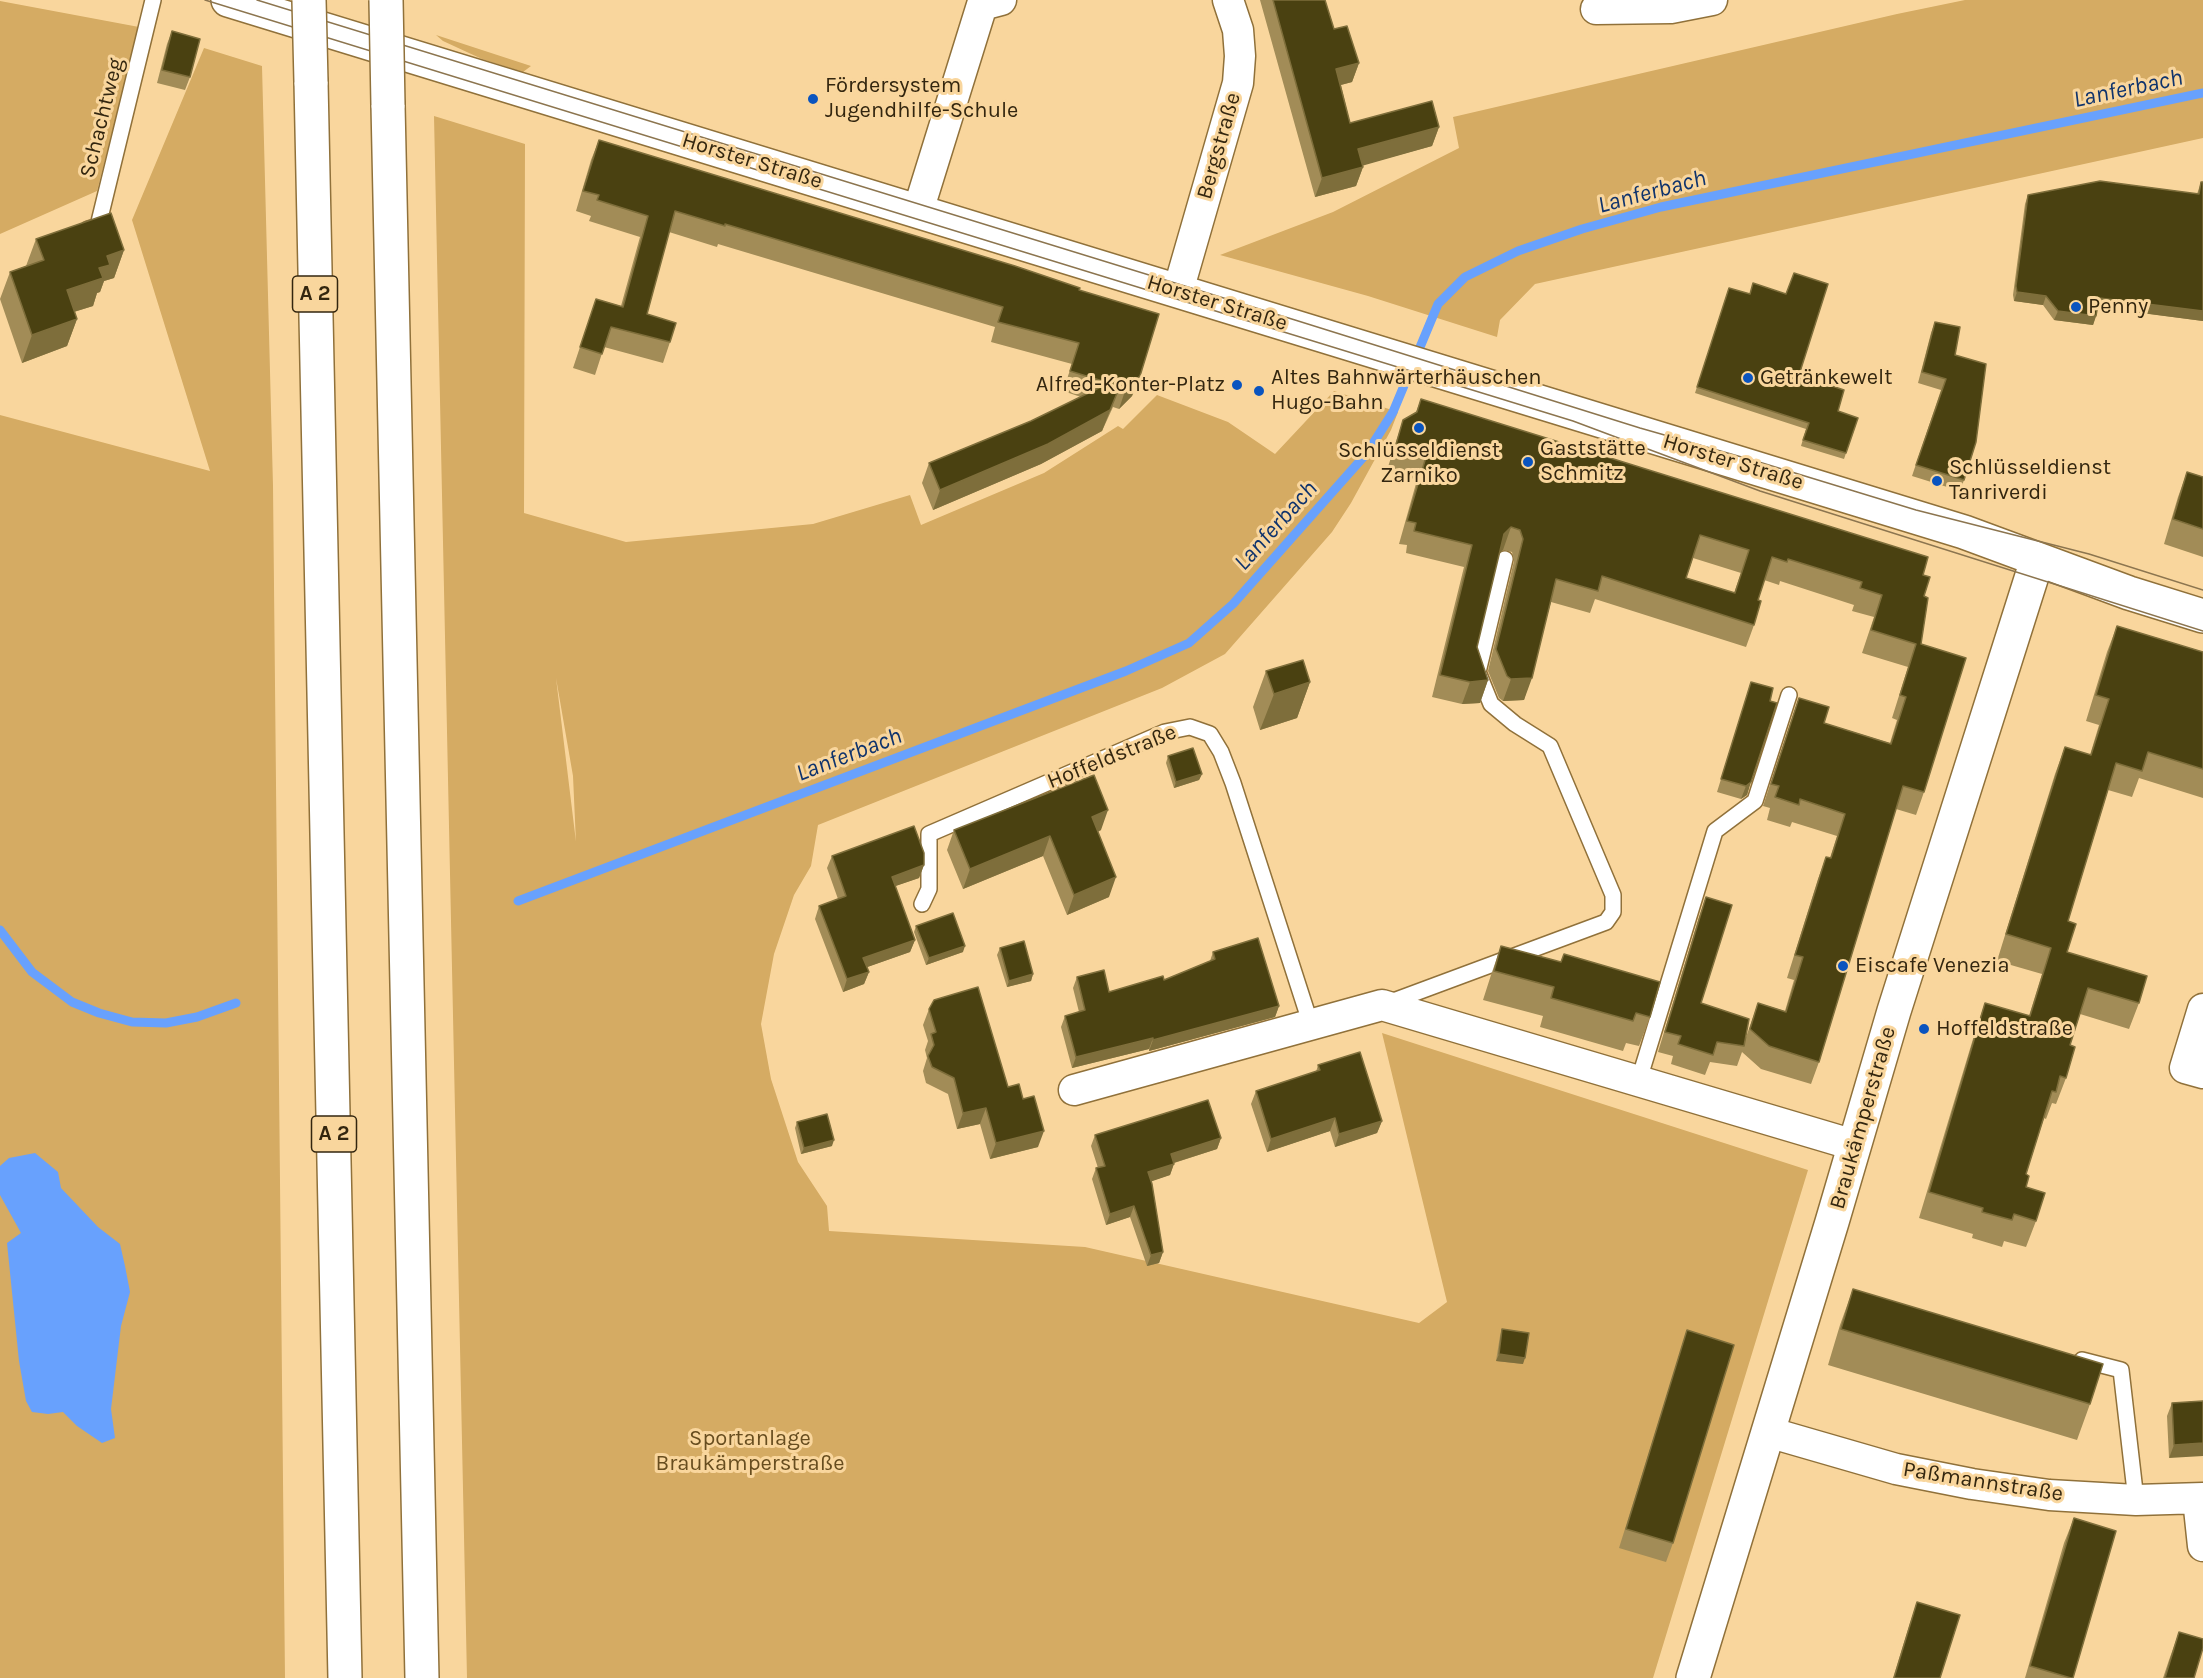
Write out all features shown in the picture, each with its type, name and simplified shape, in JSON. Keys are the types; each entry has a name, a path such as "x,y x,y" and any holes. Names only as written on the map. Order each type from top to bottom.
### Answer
{"main road":[{"name":"Horster Straße","path":"228,0 1964,532 2129,593 2203,616"},
{"name":"A 2","path":"309,0 345,1678"},
{"path":"386,0 397,610 422,1678"},
{"name":"Braukämperstraße","path":"1693,1678 1894,1011 2037,560"}],"street":[{"name":"Bergstraße","path":"1178,291 1238,83 1239,38 1228,0"},
{"path":"1596,9 1712,0"},
{"path":"918,211 988,2"},
{"path":"1074,1090 1382,1005 1638,1083 1854,1145"},
{"path":"2203,1009 2185,1068 2203,1073"},
{"name":"Paßmannstraße","path":"1768,1432 1896,1469 1972,1484 2049,1495 2136,1500 2201,1498"},
{"path":"2201,1498 2203,1546"}],"lane":[{"name":"Schachtweg","path":"78,232 98,226 153,0"},
{"path":"1382,1005 1606,922 1614,912 1613,894 1550,746 1515,724 1491,704 1478,672 1505,559"},
{"path":"1638,1083 1715,831 1755,801 1789,695"},
{"name":"Hoffeldstraße","path":"922,904 929,889 929,834 1166,732 1191,727 1210,734 1221,752 1311,1025"},
{"path":"2065,1355 2121,1370 2136,1500"}],"green space":[{"path":"1965,0 2203,0 2203,138 1535,284 1500,320 1497,337 1368,296 1220,255 1333,212 1459,148 1453,117"},
{"path":"0,1 139,27 97,191 0,234"},
{"path":"436,35 531,66 523,72 482,59 443,41"},
{"path":"204,48 262,66 273,486 285,1678 0,1678 0,415 210,471 132,220"},
{"name":"Sportanlage Braukämperstraße","path":"434,116 525,144 524,513 626,542 813,524 910,495 921,525 1044,473 1118,426 1123,429 1157,395 1228,422 1275,454 1334,391 1398,412 1391,430 1351,503 1332,532 1225,654 1162,688 818,825 811,866 794,895 774,954 761,1024 771,1079 798,1162 827,1206 829,1231 1085,1247 1419,1323 1447,1302 1382,1033 1808,1170 1653,1678 467,1678","holes":["556,678 573,776 576,841"]}],"water":[{"path":"35,1153 58,1172 61,1188 98,1227 120,1244 130,1292 121,1326 111,1409 115,1438 102,1443 77,1426 63,1412 48,1414 32,1412 26,1401 19,1361 7,1243 21,1233 0,1195 0,1166 9,1158"}],"building":[{"path":"1273,0 1325,0 1334,29 1347,26 1359,63 1336,69 1350,123 1432,101 1439,127 1358,149 1363,167 1322,178"},
{"path":"172,31 200,39 190,77 162,70"},
{"path":"599,140 1015,266 1080,288 1079,290 1159,314 1140,376 1126,388 1120,386 1110,410 1048,444 940,490 929,463 1031,421 1109,383 1070,371 1079,343 998,322 1003,307 675,211 647,314 676,323 670,342 611,327 602,354 580,347 596,299 623,307 648,216 597,200 599,195 583,191"},
{"path":"2100,181 2199,194 2201,182 2203,182 2203,311 2099,298 2096,316 2058,311 2046,296 2017,292 2028,195"},
{"path":"111,213 124,250 107,256 110,265 99,268 103,278 67,290 77,319 32,335 10,272 44,260 36,239"},
{"path":"1794,273 1828,284 1799,375 1844,390 1838,411 1858,418 1846,453 1803,440 1809,423 1697,387 1729,288 1750,294 1753,283 1786,294"},
{"path":"1935,322 1960,327 1955,355 1986,364 1976,442 1964,480 1916,465 1946,379 1922,372"},
{"path":"1421,399 1928,557 1923,575 1930,577 1924,596 1928,598 1921,644 1966,658 1924,792 1903,786 1819,1062 1769,1046 1750,1029 1758,1003 1786,1012 1803,957 1795,955 1826,857 1831,858 1845,814 1800,799 1799,805 1775,797 1779,786 1771,784 1799,698 1829,707 1824,723 1891,744 1906,697 1900,695 1916,644 1871,630 1882,595 1860,588 1862,582 1788,559 1787,562 1772,557 1758,600 1761,601 1754,625 1602,576 1598,591 1556,579 1532,678 1511,679 1507,676 1496,649 1523,539 1520,530 1511,527 1504,534 1477,647 1488,680 1470,682 1440,675 1472,545 1414,531 1416,523 1407,521 1426,457 1395,448 1403,420 1417,412","holes":["1700,535 1749,550 1735,593 1686,578"]},
{"path":"2187,472 2203,477 2203,529 2173,519"},
{"path":"2117,626 2203,652 2203,769 2148,752 2142,771 2116,763 2068,921 2076,924 2067,952 2147,976 2139,1003 2088,988 2070,1045 2075,1047 2066,1078 2060,1076 2056,1092 2052,1091 2026,1174 2029,1176 2026,1187 2045,1193 2036,1221 2014,1214 2012,1220 1982,1212 1983,1208 1929,1192 1985,1003 2030,1016 2051,948 2006,934 2065,747 2091,755 2109,699 2096,695"},
{"path":"1303,660 1310,682 1274,694 1266,671"},
{"path":"1751,682 1773,688 1770,701 1777,703 1751,782 1746,786 1721,779"},
{"path":"1193,748 1202,774 1176,782 1168,756"},
{"path":"1094,775 1108,810 1092,817 1116,877 1074,895 1050,836 970,869 954,830"},
{"path":"914,826 924,853 924,865 892,877 915,940 863,958 869,972 847,979 819,906 846,896 832,856"},
{"path":"1706,897 1732,905 1701,1003 1749,1019 1744,1046 1717,1042 1713,1055 1678,1044 1681,1036 1665,1032"},
{"path":"953,913 965,946 929,958 916,926"},
{"path":"1258,938 1279,1006 1153,1040 1153,1038 1076,1057 1065,1016 1085,1010 1077,977 1104,970 1109,992 1163,976 1164,980 1215,959 1213,952"},
{"path":"1024,941 1033,974 1009,981 1000,948"},
{"path":"1501,946 1561,962 1564,954 1660,982 1650,1017 1636,1013 1633,1021 1551,998 1554,987 1494,971"},
{"path":"978,987 1008,1087 1019,1084 1023,1099 1034,1096 1044,1131 996,1143 986,1108 963,1113 954,1078 932,1067 928,1056 934,1045 931,1034 936,1032 929,1009 934,1000"},
{"path":"1360,1052 1382,1121 1339,1134 1335,1118 1271,1139 1256,1091 1320,1070 1318,1065"},
{"path":"1208,1100 1221,1138 1171,1154 1174,1164 1148,1172 1163,1252 1151,1255 1134,1206 1110,1214 1096,1168 1105,1166 1095,1135"},
{"path":"827,1114 834,1140 804,1148 797,1122"},
{"path":"1853,1289 2103,1364 2090,1404 1841,1329"},
{"path":"1502,1329 1529,1333 1525,1358 1499,1354"},
{"path":"1687,1330 1734,1345 1673,1543 1626,1529"},
{"path":"2203,1401 2203,1443 2174,1445 2172,1403"},
{"path":"2074,1518 2116,1531 2073,1678 2071,1678 2030,1666"},
{"path":"1917,1602 1960,1615 1940,1678 1894,1678"},
{"path":"2179,1632 2203,1639 2203,1648 2194,1678 2165,1678"}],"waterway":[{"name":"Lanferbach","path":"518,901 1126,671 1189,643 1233,604 1367,453 1393,412 1438,304 1465,277 1518,251 1582,229 1661,207 2203,93"},
{"name":"Lanferbach","path":"0,930 32,972 72,1002 99,1013 132,1022 166,1023 197,1017 236,1003"}],"tram line":[{"path":"205,0 1573,421 1760,491 2203,631"},
{"path":"257,0 1640,428 1916,510 2089,554 2203,590"}],"place":[{"name":"Fördersystem Jugendhilfe-Schule","path":"813,99"},
{"name":"Penny","path":"2076,307"},
{"name":"Getränkewelt","path":"1748,378"},
{"name":"Alfred-Konter-Platz","path":"1237,385"},
{"name":"Altes Bahnwärterhäuschen Hugo-Bahn","path":"1259,391"},
{"name":"Schlüsseldienst Zarniko","path":"1419,428"},
{"name":"Gaststätte Schmitz","path":"1528,462"},
{"name":"Schlüsseldienst Tanriverdi","path":"1937,481"},
{"name":"Eiscafe Venezia","path":"1843,966"},
{"name":"Hoffeldstraße","path":"1924,1029"}]}
